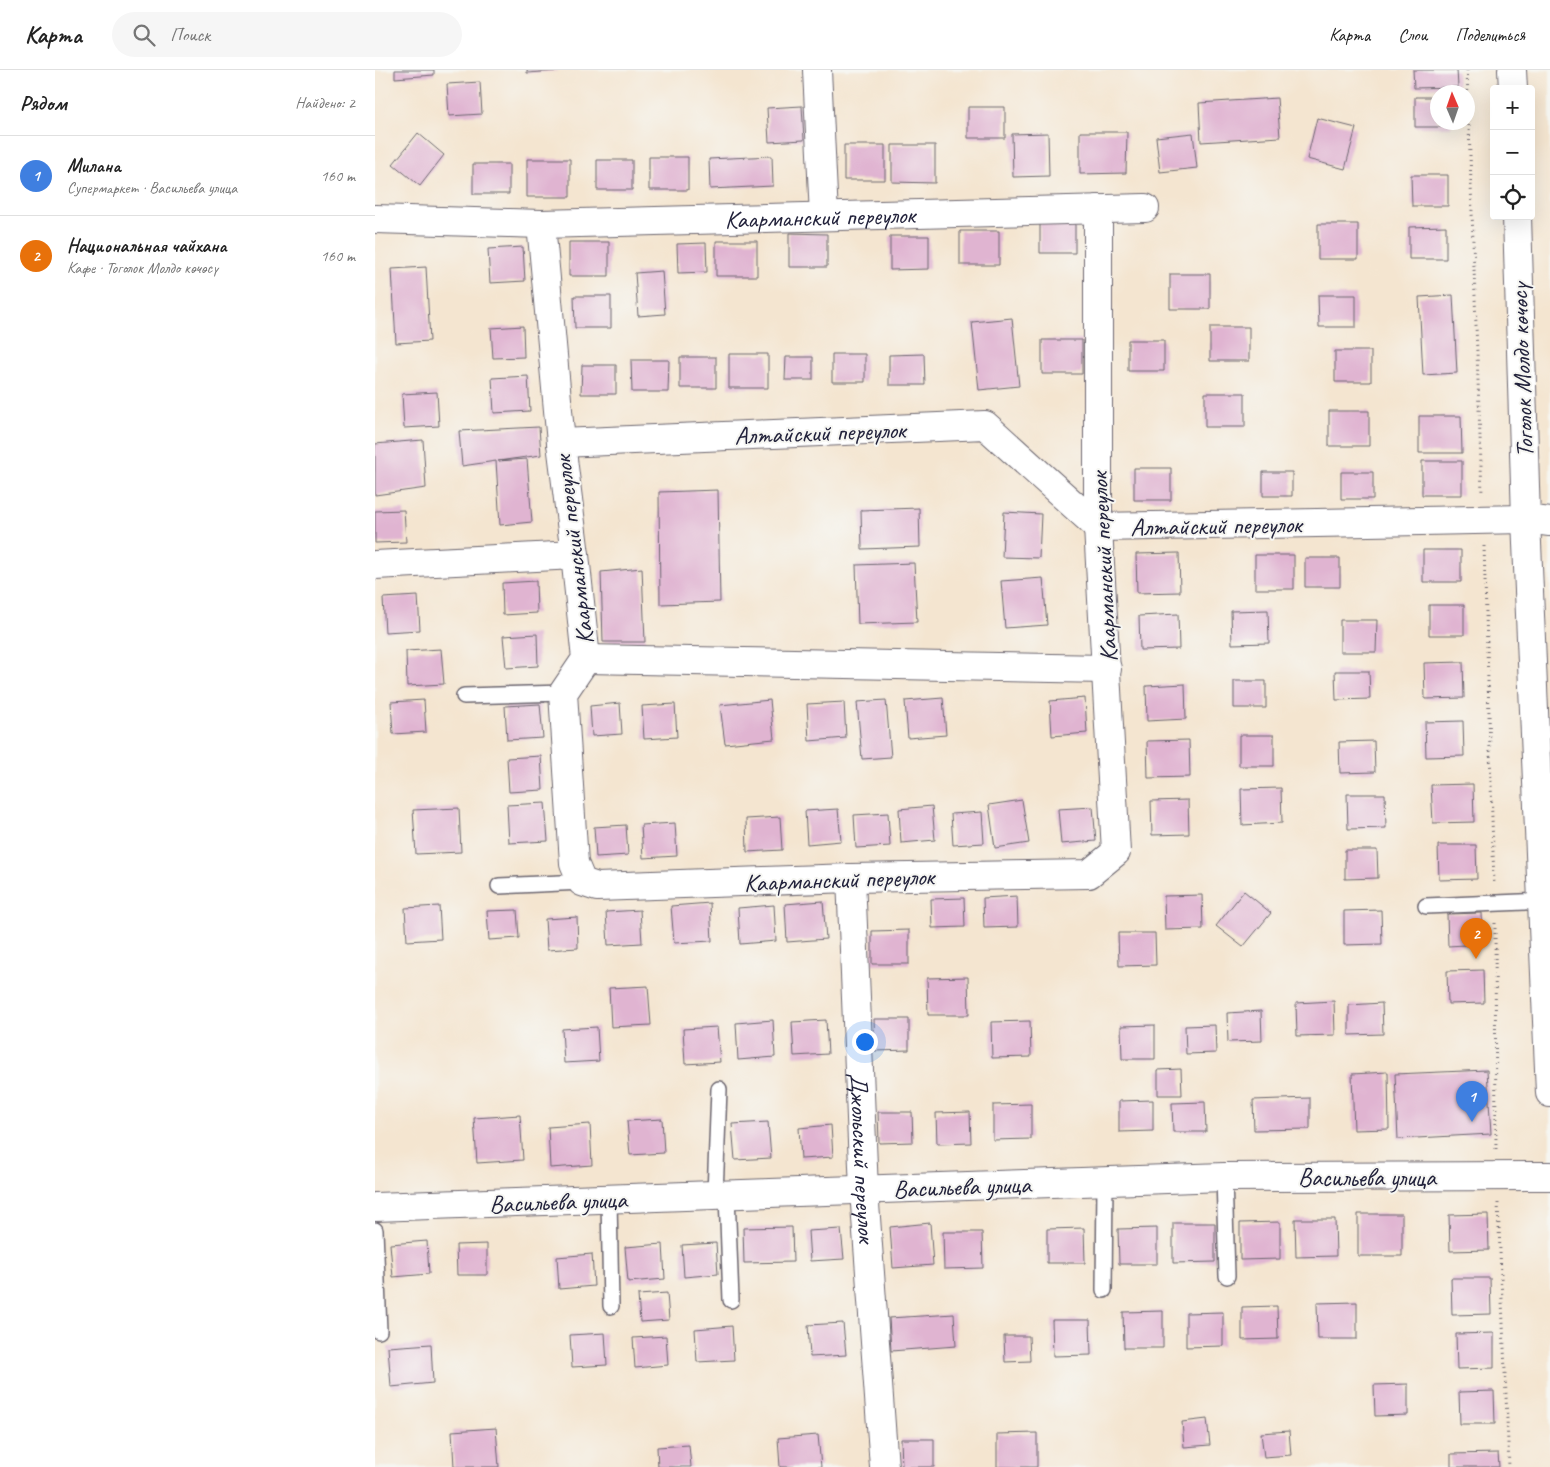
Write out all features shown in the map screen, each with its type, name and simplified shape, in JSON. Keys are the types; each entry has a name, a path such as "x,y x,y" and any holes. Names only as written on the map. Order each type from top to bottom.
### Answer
{"street":[{"path":"817,70 824,216"},
{"path":"1512,70 1513,85"},
{"name":"Каарманский переулок","path":"375,219 541,224 1145,208"},
{"name":"Каарманский переулок","path":"582,882 597,887 851,878 1089,874 1116,852 1098,527 1098,209"},
{"name":"Тоголок Молдо көчөсү","path":"1517,220 1538,520 1550,1093"},
{"name":"Каарманский переулок","path":"541,224 561,443 575,555 585,659 563,693"},
{"name":"Алтайский переулок","path":"561,443 985,425 1098,527 1538,520"},
{"path":"375,564 575,555"},
{"path":"585,659 1107,668"},
{"path":"563,693 574,863 582,882"},
{"name":"Джольский переулок","path":"851,878 864,1190 884,1467"},
{"name":"Васильева улица","path":"375,1207 1224,1177 1550,1176"}],"lane":[{"path":"464,696 563,693"},
{"path":"499,886 582,882"},
{"path":"1427,906 1545,901"},
{"path":"719,1089 721,1195 731,1300"},
{"path":"1224,1177 1227,1276"},
{"path":"1105,1181 1105,1290"},
{"path":"609,1199 611,1306"},
{"path":"375,1230 379,1331"}],"path":[{"path":"1467,70 1495,903 1497,1177 1509,1467"}],"building":[{"path":"395,70 434,70 434,75 395,78"},
{"path":"527,70 558,70 558,71 527,73"},
{"path":"1413,70 1457,70 1458,85 1430,85 1430,88 1414,88"},
{"path":"480,82 482,114 449,116 447,84"},
{"path":"1415,97 1430,97 1430,127 1415,127"},
{"path":"1277,98 1280,137 1201,142 1199,103"},
{"path":"802,106 804,140 769,142 767,108"},
{"path":"968,107 1005,107 1005,138 968,138"},
{"path":"1317,118 1356,128 1345,169 1307,159"},
{"path":"1080,132 1127,132 1126,173 1080,174"},
{"path":"418,133 444,155 420,186 393,164"},
{"path":"1048,133 1049,176 1013,177 1012,134"},
{"path":"1193,133 1197,168 1160,172 1156,137"},
{"path":"844,145 885,145 885,180 844,180"},
{"path":"892,145 935,145 935,183 892,182"},
{"path":"772,156 773,186 710,189 709,159"},
{"path":"649,157 688,157 688,190 649,190"},
{"path":"527,159 570,159 570,197 527,197"},
{"path":"597,160 632,160 632,190 597,190"},
{"path":"473,164 509,164 509,194 473,194"},
{"path":"1411,175 1448,175 1448,206 1412,206"},
{"path":"1040,223 1075,223 1075,253 1040,253"},
{"path":"1318,224 1358,224 1358,259 1318,259"},
{"path":"1446,226 1446,259 1409,259 1409,227"},
{"path":"960,231 999,231 999,265 960,265"},
{"path":"789,233 827,234 827,267 789,267"},
{"path":"890,236 929,236 929,269 890,270"},
{"path":"716,241 757,241 757,276 716,276"},
{"path":"569,242 609,242 609,276 569,276"},
{"path":"706,243 707,272 678,273 677,244"},
{"path":"523,247 525,281 490,283 488,249"},
{"path":"426,267 430,341 396,343 392,269"},
{"path":"662,271 665,314 638,316 635,273"},
{"path":"1170,274 1210,274 1210,309 1170,309"},
{"path":"1318,295 1356,295 1356,327 1319,327"},
{"path":"1453,295 1457,373 1423,375 1419,297"},
{"path":"574,296 611,296 611,328 575,328"},
{"path":"1012,318 1019,386 979,390 972,322"},
{"path":"523,326 524,357 493,358 491,328"},
{"path":"1210,327 1249,327 1249,361 1210,361"},
{"path":"1042,340 1082,340 1082,374 1042,374"},
{"path":"1128,340 1164,340 1164,371 1128,371"},
{"path":"1335,351 1371,351 1371,382 1335,382"},
{"path":"729,354 768,354 768,388 729,388"},
{"path":"832,354 865,354 865,382 832,382"},
{"path":"924,354 925,385 889,385 889,355"},
{"path":"680,357 716,357 716,388 680,388"},
{"path":"786,357 813,357 813,380 785,380"},
{"path":"631,360 669,360 668,392 632,392"},
{"path":"582,365 616,365 616,394 581,394"},
{"path":"528,376 530,411 494,413 492,378"},
{"path":"437,392 439,426 404,428 402,394"},
{"path":"1205,393 1245,393 1245,427 1205,427"},
{"path":"1329,411 1369,411 1369,446 1329,446"},
{"path":"1419,416 1461,416 1462,453 1419,453"},
{"path":"539,427 541,455 498,461 527,459 532,522 500,525 496,461 462,466 459,431"},
{"path":"423,440 426,488 375,495 375,444"},
{"path":"1422,461 1462,461 1462,495 1422,495"},
{"path":"1134,468 1171,468 1171,500 1134,500"},
{"path":"1263,472 1292,472 1292,496 1263,496"},
{"path":"1341,472 1373,472 1373,499 1341,499"},
{"path":"718,490 720,602 660,604 659,492"},
{"path":"919,508 920,547 862,549 861,510"},
{"path":"404,510 406,542 375,543 375,511"},
{"path":"1004,512 1041,514 1039,558 1002,557"},
{"path":"1423,550 1461,550 1461,582 1423,582"},
{"path":"1179,553 1180,592 1137,593 1136,554"},
{"path":"1255,555 1294,555 1294,589 1255,589"},
{"path":"1305,558 1340,558 1340,587 1305,587"},
{"path":"914,563 917,622 858,624 856,565"},
{"path":"642,568 645,642 603,642 601,572"},
{"path":"1043,578 1047,625 1005,628 1001,581"},
{"path":"536,581 537,613 503,615 502,583"},
{"path":"418,596 420,630 385,632 383,598"},
{"path":"1429,605 1464,605 1464,635 1429,635"},
{"path":"1268,610 1269,643 1232,644 1231,611"},
{"path":"1178,614 1179,649 1140,650 1139,616"},
{"path":"1340,620 1377,620 1376,652 1340,652"},
{"path":"537,634 538,666 506,668 503,636"},
{"path":"441,649 444,684 407,686 406,651"},
{"path":"1463,662 1464,698 1425,699 1424,663"},
{"path":"1335,671 1369,671 1370,699 1336,700"},
{"path":"1234,681 1266,681 1266,708 1234,708"},
{"path":"1185,684 1186,719 1147,721 1146,686"},
{"path":"943,698 946,735 908,738 905,701"},
{"path":"1085,698 1087,733 1052,736 1050,701"},
{"path":"424,700 426,732 393,734 391,702"},
{"path":"770,700 774,739 725,744 720,705"},
{"path":"886,700 891,757 862,759 857,702"},
{"path":"844,702 846,738 809,741 807,704"},
{"path":"620,703 622,734 592,736 590,706"},
{"path":"540,704 543,738 507,740 505,706"},
{"path":"675,704 677,737 644,739 642,706"},
{"path":"1463,721 1464,756 1426,757 1425,722"},
{"path":"1239,735 1274,735 1274,766 1239,766"},
{"path":"1189,740 1190,777 1148,778 1147,741"},
{"path":"1374,741 1375,772 1340,773 1339,742"},
{"path":"541,756 543,790 509,792 507,758"},
{"path":"1473,784 1474,822 1433,823 1431,785"},
{"path":"1281,788 1282,823 1242,825 1241,789"},
{"path":"1347,794 1385,794 1386,828 1348,829"},
{"path":"1022,800 1029,843 995,848 989,805"},
{"path":"1188,800 1189,834 1152,835 1151,801"},
{"path":"545,803 548,841 509,843 507,805"},
{"path":"932,806 935,840 901,843 899,809"},
{"path":"1093,807 1096,841 1061,844 1058,809"},
{"path":"459,808 461,852 416,854 413,810"},
{"path":"838,809 841,841 807,844 805,811"},
{"path":"982,812 984,843 953,845 951,814"},
{"path":"888,813 890,846 856,848 854,815"},
{"path":"780,817 782,850 747,852 746,819"},
{"path":"675,823 677,856 643,858 641,825"},
{"path":"626,825 628,855 596,857 594,827"},
{"path":"1438,845 1476,845 1477,879 1439,880"},
{"path":"1345,850 1377,850 1378,878 1345,879"},
{"path":"1244,891 1271,913 1243,947 1216,926"},
{"path":"1202,895 1203,929 1165,930 1164,896"},
{"path":"1017,896 1018,927 984,928 983,898"},
{"path":"964,898 965,927 932,928 931,899"},
{"path":"823,901 826,939 787,942 785,904"},
{"path":"710,903 712,941 674,943 671,906"},
{"path":"774,905 776,941 740,944 738,908"},
{"path":"439,906 441,939 407,941 405,908"},
{"path":"517,910 519,938 489,940 487,911"},
{"path":"640,910 642,943 608,945 606,912"},
{"path":"1381,910 1382,944 1344,945 1344,911"},
{"path":"1482,913 1483,944 1448,946 1447,914"},
{"path":"577,917 578,948 547,950 545,919"},
{"path":"909,930 909,964 872,964 872,931"},
{"path":"1118,933 1155,933 1156,965 1119,966"},
{"path":"1483,970 1484,1003 1448,1004 1447,971"},
{"path":"968,977 969,1015 928,1015 927,978"},
{"path":"648,986 651,1025 611,1027 609,988"},
{"path":"1334,1001 1335,1035 1297,1036 1296,1003"},
{"path":"1382,1003 1383,1034 1349,1035 1349,1005"},
{"path":"1261,1011 1262,1041 1228,1042 1227,1013"},
{"path":"874,1019 909,1019 909,1050 875,1051"},
{"path":"773,1020 775,1057 738,1060 736,1023"},
{"path":"826,1020 828,1054 794,1056 792,1022"},
{"path":"1030,1021 1031,1057 992,1058 991,1022"},
{"path":"1155,1025 1155,1059 1122,1059 1121,1026"},
{"path":"1215,1025 1216,1053 1186,1054 1185,1026"},
{"path":"597,1027 599,1061 564,1063 562,1029"},
{"path":"717,1027 720,1062 685,1064 683,1029"},
{"path":"1181,1069 1182,1095 1158,1095 1158,1070"},
{"path":"1487,1070 1491,1134 1398,1139 1395,1074"},
{"path":"1388,1072 1389,1129 1354,1130 1352,1074"},
{"path":"1310,1098 1310,1129 1254,1130 1253,1100"},
{"path":"1153,1100 1153,1131 1119,1132 1119,1101"},
{"path":"1205,1102 1206,1132 1173,1132 1172,1103"},
{"path":"1031,1104 1031,1139 993,1140 993,1105"},
{"path":"878,1112 912,1112 913,1142 879,1143"},
{"path":"970,1112 971,1143 937,1144 936,1113"},
{"path":"520,1115 523,1160 477,1163 474,1118"},
{"path":"662,1119 664,1153 630,1155 627,1121"},
{"path":"768,1122 771,1158 735,1160 732,1124"},
{"path":"590,1124 592,1165 550,1168 548,1127"},
{"path":"831,1125 833,1157 801,1159 799,1128"},
{"path":"1358,1214 1402,1214 1402,1256 1358,1256"},
{"path":"1488,1214 1489,1250 1450,1251 1449,1215"},
{"path":"1295,1219 1335,1219 1336,1256 1296,1257"},
{"path":"1280,1222 1280,1259 1240,1260 1240,1223"},
{"path":"930,1223 933,1265 893,1268 890,1227"},
{"path":"1173,1223 1215,1223 1215,1262 1173,1263"},
{"path":"792,1227 793,1262 744,1263 743,1228"},
{"path":"1084,1228 1085,1263 1047,1263 1047,1229"},
{"path":"1157,1228 1157,1264 1119,1264 1118,1229"},
{"path":"841,1229 844,1259 810,1261 808,1231"},
{"path":"943,1232 982,1232 983,1268 944,1269"},
{"path":"427,1241 429,1274 393,1277 390,1244"},
{"path":"716,1243 718,1274 684,1277 682,1245"},
{"path":"487,1244 487,1275 457,1275 456,1245"},
{"path":"663,1244 665,1279 628,1282 625,1247"},
{"path":"592,1254 594,1286 559,1289 557,1257"},
{"path":"1451,1278 1490,1278 1491,1314 1452,1315"},
{"path":"667,1293 669,1320 640,1322 638,1295"},
{"path":"1357,1302 1357,1339 1318,1339 1317,1303"},
{"path":"1277,1306 1278,1339 1242,1340 1242,1307"},
{"path":"1163,1311 1163,1348 1124,1348 1123,1312"},
{"path":"1223,1312 1223,1346 1186,1347 1186,1313"},
{"path":"954,1314 956,1346 891,1351 889,1318"},
{"path":"1052,1320 1090,1320 1091,1355 1053,1356"},
{"path":"843,1323 846,1355 810,1357 808,1325"},
{"path":"732,1326 734,1360 697,1362 695,1329"},
{"path":"605,1333 607,1365 572,1367 570,1335"},
{"path":"1494,1333 1494,1368 1457,1369 1456,1334"},
{"path":"666,1336 668,1365 635,1368 633,1338"},
{"path":"1004,1336 1029,1336 1030,1361 1005,1362"},
{"path":"431,1344 433,1383 391,1387 388,1347"},
{"path":"1408,1384 1408,1415 1375,1416 1374,1385"},
{"path":"1494,1391 1495,1424 1460,1424 1459,1392"},
{"path":"1207,1419 1210,1445 1184,1447 1182,1422"},
{"path":"496,1428 499,1467 454,1467 452,1431"},
{"path":"1289,1431 1291,1455 1264,1457 1261,1433"},
{"path":"1037,1433 1037,1467 997,1467 997,1434"},
{"path":"818,1435 821,1467 780,1467 778,1438"},
{"path":"901,1439 934,1439 934,1467 902,1467"},
{"path":"689,1445 691,1467 658,1467 657,1447"},
{"path":"1498,1453 1499,1467 1451,1467 1451,1454"}],"place":[{"name":"Национальная чайхана","path":"1476,959"},
{"name":"Милана","path":"1472,1122"}]}
